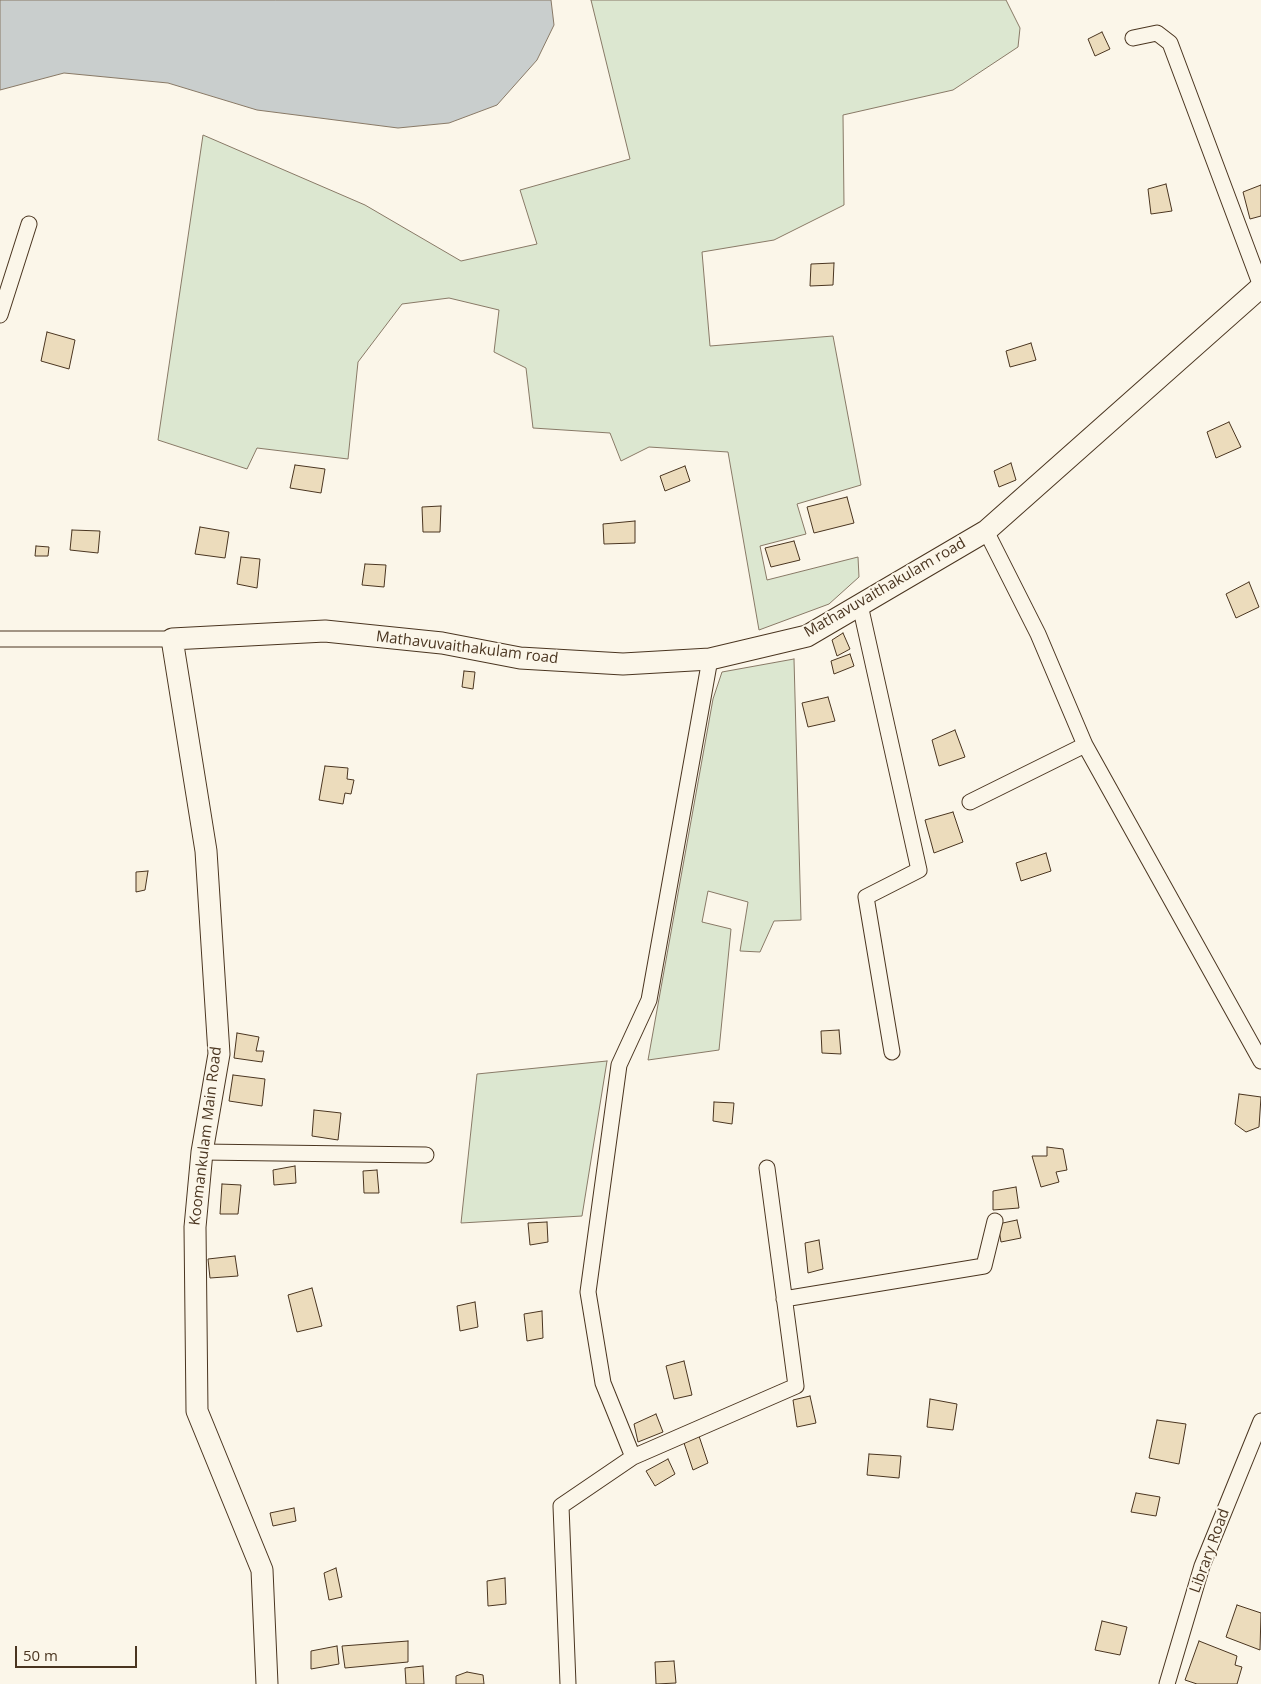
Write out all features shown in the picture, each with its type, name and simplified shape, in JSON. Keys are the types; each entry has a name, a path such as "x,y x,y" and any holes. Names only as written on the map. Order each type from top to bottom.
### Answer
{"street":[{"path":"1133,38 1157,33 1170,43 1261,287"},
{"path":"0,316 29,224"},
{"name":"Mathavuvaithakulam road","path":"0,639 172,639 325,631 442,642 520,658 623,664 710,659 807,636 986,530 1261,287"},
{"path":"986,530 1038,634 1085,745 1261,1061"},
{"path":"860,604 919,870 866,897 892,1052"},
{"name":"Koomankulam Main Road","path":"172,639 206,851 219,1054 202,1152 195,1227 197,1411 262,1570 267,1684"},
{"path":"632,1457 603,1383 588,1292 619,1065 649,1000 710,659"},
{"path":"970,802 1085,745"},
{"path":"202,1152 426,1155"},
{"path":"568,1684 561,1506 632,1457 796,1386 767,1168"},
{"path":"784,1299 984,1266 995,1221"},
{"name":"Library Road","path":"1167,1684 1202,1566 1261,1421"}],"green space":[{"path":"591,0 1006,0 1020,28 1018,47 953,90 843,115 844,205 774,240 702,252 710,346 833,336 861,485 797,504 806,534 760,546 767,580 858,557 859,577 829,604 759,630 728,452 649,447 621,461 610,433 533,428 526,368 494,352 499,310 449,298 402,304 358,362 348,459 257,448 247,469 158,440 203,135 365,205 461,261 537,244 520,190 630,159"},
{"path":"794,659 801,920 774,921 760,952 740,951 748,902 708,891 702,922 731,929 719,1050 648,1060 713,699 722,672"},
{"path":"607,1061 582,1216 461,1223 477,1074"}],"shaded area":[{"path":"0,0 551,0 554,25 537,60 497,105 449,123 398,128 257,110 168,83 64,73 0,90"}],"building":[{"path":"1102,32 1110,49 1095,56 1088,39"},
{"path":"1166,184 1172,211 1151,214 1148,189"},
{"path":"1261,185 1261,216 1250,219 1243,192"},
{"path":"834,263 833,285 810,286 811,264"},
{"path":"47,332 75,340 69,369 41,361"},
{"path":"1031,343 1036,360 1010,367 1006,351"},
{"path":"1229,422 1241,447 1216,458 1207,432"},
{"path":"1011,463 1016,480 999,487 994,471"},
{"path":"295,465 325,469 321,493 290,488"},
{"path":"685,466 690,481 665,491 660,476"},
{"path":"847,497 854,523 814,533 807,507"},
{"path":"441,506 440,532 423,532 422,507"},
{"path":"635,521 635,543 604,544 603,524"},
{"path":"200,527 229,532 225,558 195,554"},
{"path":"72,530 100,531 98,553 70,550"},
{"path":"794,541 800,560 771,567 765,548"},
{"path":"36,546 49,547 48,556 35,556"},
{"path":"241,557 260,559 257,588 237,584"},
{"path":"365,564 386,565 384,587 362,585"},
{"path":"1249,582 1259,607 1236,618 1226,594"},
{"path":"843,633 850,649 837,656 832,640"},
{"path":"850,654 854,666 834,674 831,661"},
{"path":"464,671 475,672 473,689 462,687"},
{"path":"828,697 835,721 808,727 802,703"},
{"path":"955,730 965,757 939,766 932,740"},
{"path":"325,766 348,768 347,779 354,780 351,794 345,793 343,804 319,800"},
{"path":"953,812 963,842 934,853 925,820"},
{"path":"1046,853 1051,871 1021,881 1016,863"},
{"path":"148,871 145,890 136,892 136,872"},
{"path":"839,1030 841,1054 822,1053 821,1031"},
{"path":"237,1033 259,1037 256,1051 264,1051 262,1062 234,1058"},
{"path":"233,1075 265,1079 262,1106 229,1101"},
{"path":"1239,1094 1261,1097 1259,1127 1246,1132 1235,1124"},
{"path":"714,1102 734,1103 732,1124 713,1121"},
{"path":"314,1110 341,1113 338,1140 312,1136"},
{"path":"1047,1147 1063,1149 1067,1170 1056,1172 1059,1182 1041,1187 1032,1156 1047,1156"},
{"path":"295,1166 296,1183 274,1185 273,1170"},
{"path":"377,1170 379,1193 364,1193 363,1171"},
{"path":"222,1184 241,1185 238,1214 220,1214"},
{"path":"1016,1187 1019,1208 993,1210 993,1191"},
{"path":"1017,1220 1021,1238 1001,1242 998,1224"},
{"path":"547,1222 548,1242 530,1245 528,1223"},
{"path":"819,1240 823,1269 808,1273 805,1243"},
{"path":"235,1256 238,1276 210,1278 208,1259"},
{"path":"312,1288 322,1326 297,1332 288,1295"},
{"path":"475,1302 478,1327 460,1331 457,1306"},
{"path":"542,1311 543,1338 527,1341 524,1314"},
{"path":"684,1361 692,1395 674,1399 666,1366"},
{"path":"810,1396 816,1423 797,1427 793,1400"},
{"path":"930,1399 957,1404 953,1430 927,1427"},
{"path":"656,1414 663,1432 638,1442 634,1424"},
{"path":"1157,1420 1186,1424 1179,1464 1149,1458"},
{"path":"699,1436 708,1463 693,1470 684,1443"},
{"path":"869,1454 901,1456 899,1478 867,1475"},
{"path":"668,1459 675,1474 655,1486 646,1471"},
{"path":"1136,1493 1160,1497 1156,1516 1131,1512"},
{"path":"294,1508 296,1521 273,1526 270,1513"},
{"path":"336,1568 342,1597 329,1600 324,1573"},
{"path":"505,1578 506,1604 488,1606 487,1581"},
{"path":"1237,1605 1261,1613 1260,1650 1226,1637"},
{"path":"1102,1621 1127,1627 1120,1655 1095,1650"},
{"path":"408,1641 408,1662 345,1668 342,1646"},
{"path":"1199,1641 1237,1656 1235,1665 1242,1667 1237,1684 1197,1684 1185,1680"},
{"path":"337,1646 339,1664 311,1669 311,1651"},
{"path":"674,1661 676,1683 656,1684 655,1662"},
{"path":"423,1666 424,1684 406,1684 405,1668"},
{"path":"467,1672 483,1675 484,1684 456,1684 456,1676"}]}
